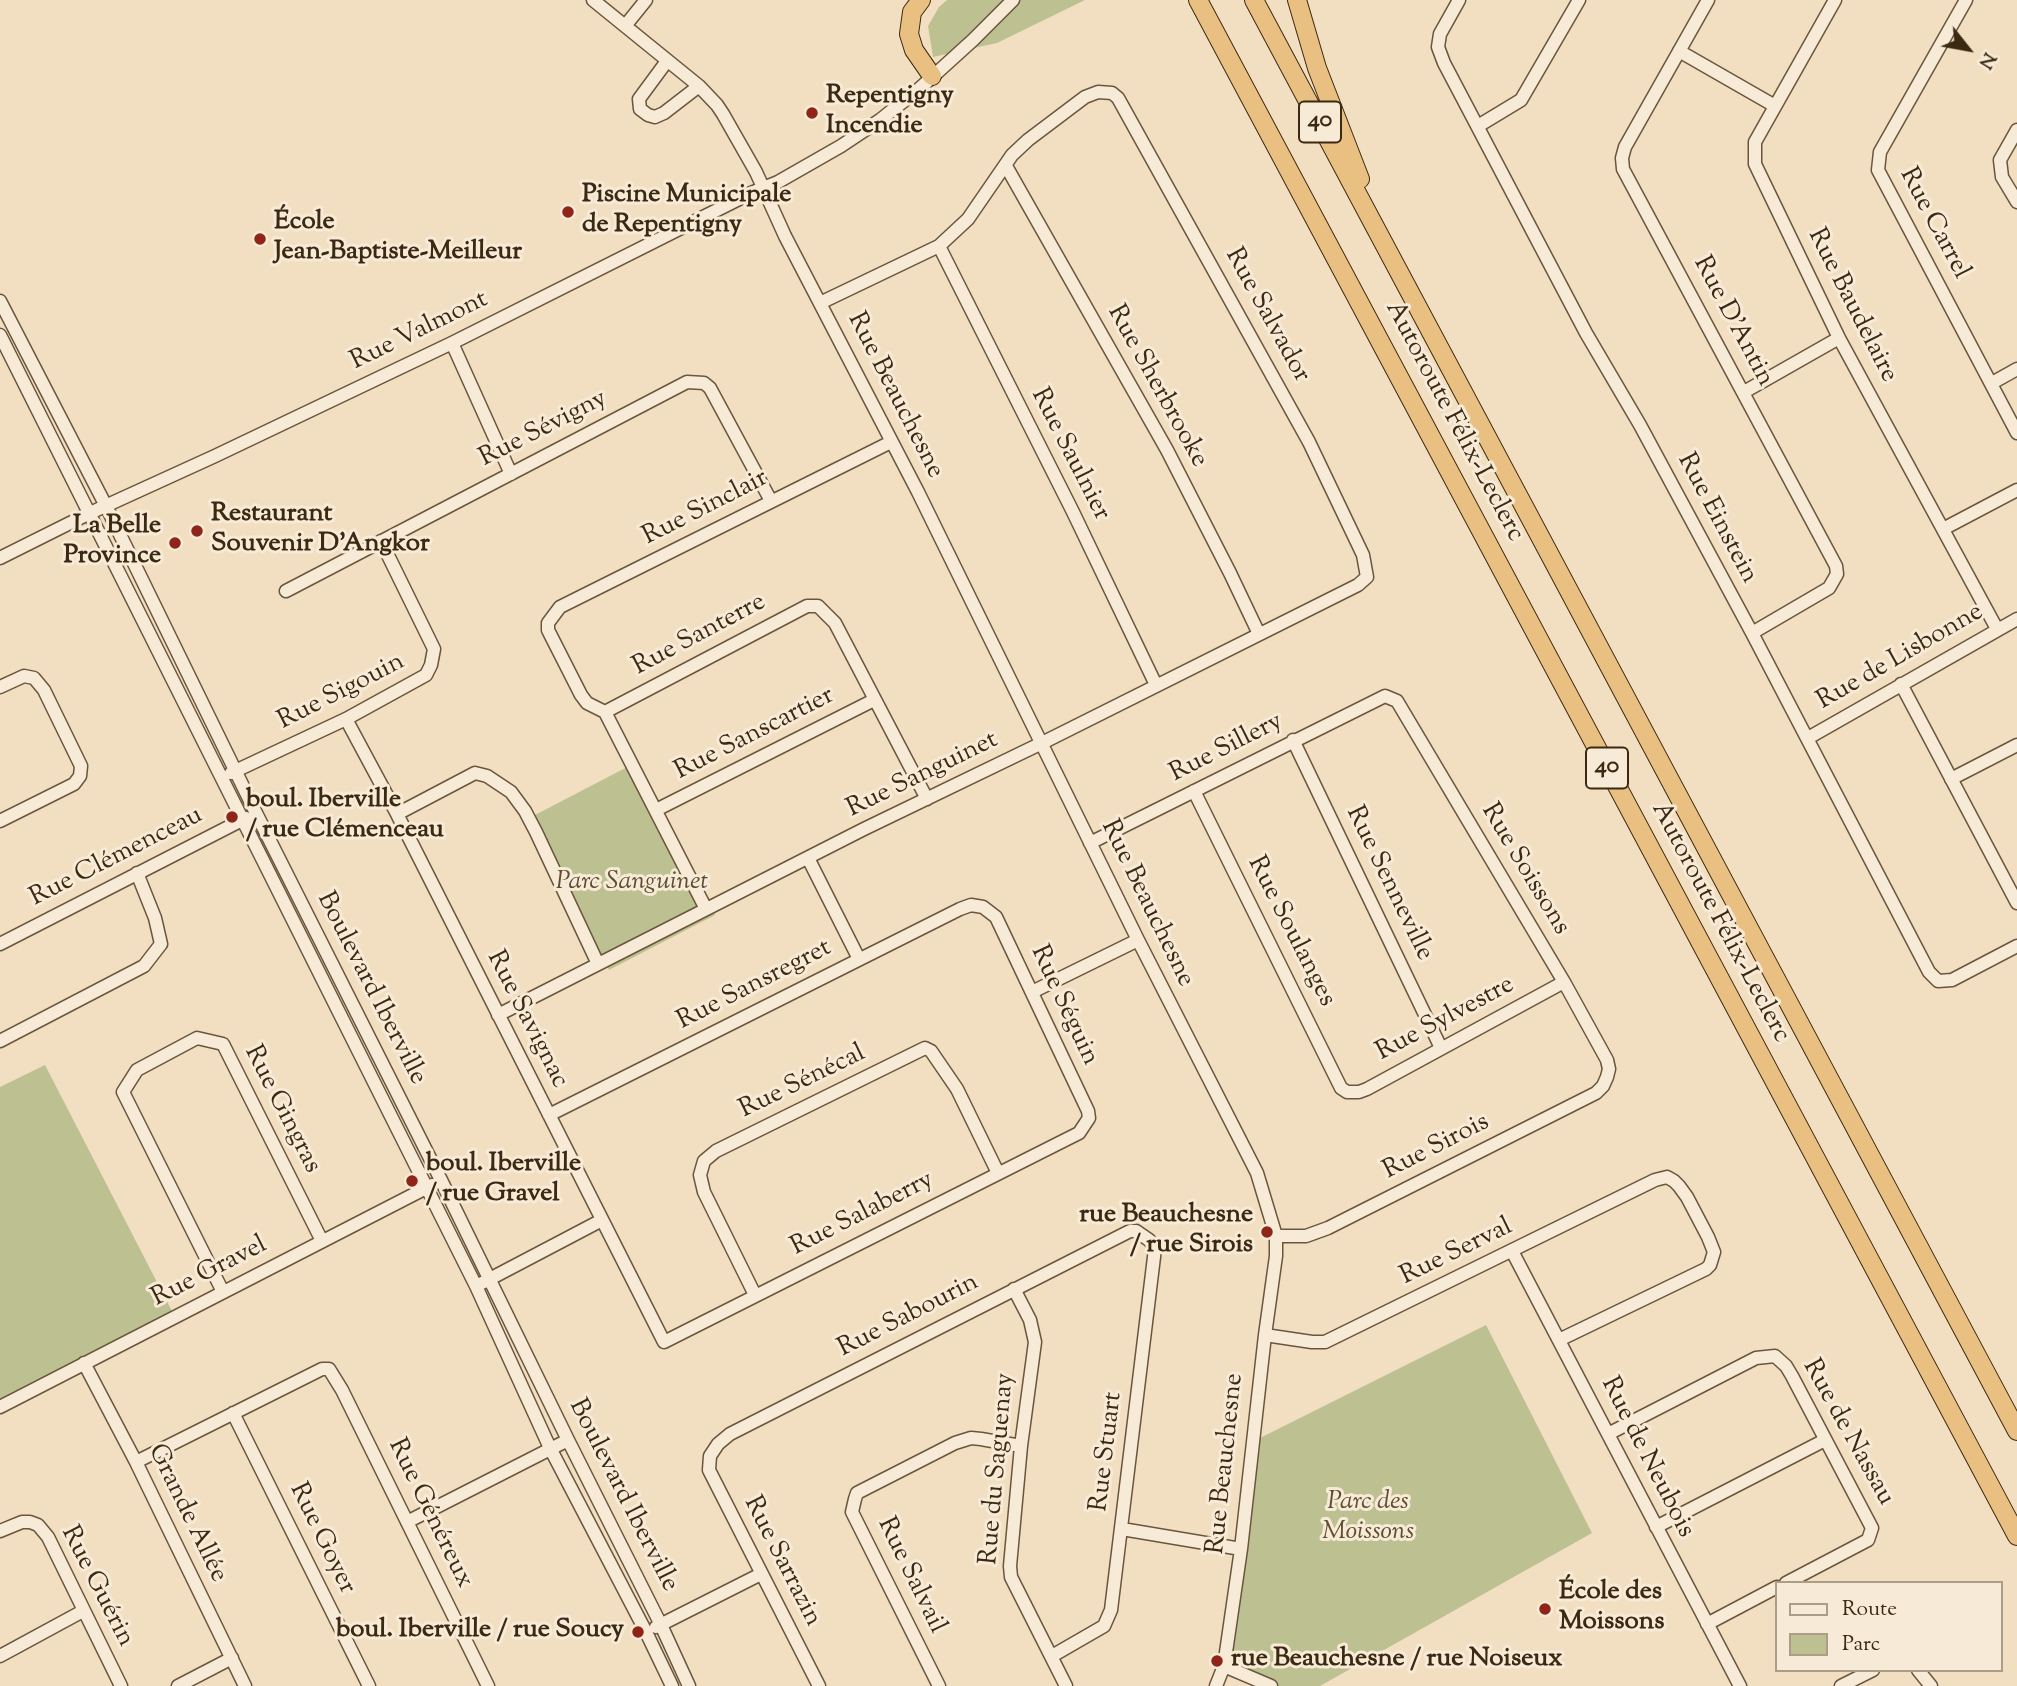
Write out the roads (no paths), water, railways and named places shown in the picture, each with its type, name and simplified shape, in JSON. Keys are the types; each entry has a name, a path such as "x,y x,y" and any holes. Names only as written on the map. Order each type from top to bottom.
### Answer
{"highway":[{"path":"921,0 912,12 909,34 914,50 932,76"},
{"name":"Autoroute Félix-Leclerc","path":"1198,0 2017,1536"},
{"name":"Autoroute Félix-Leclerc","path":"1254,0 2017,1431"},
{"path":"1297,0 1317,68 1385,244"}],"street":[{"name":"Rue Beauchesne","path":"593,0 699,86 723,114 891,442 1257,1173 1276,1236 1276,1256 1241,1549 1224,1666 1216,1686"},
{"path":"625,26 646,0"},
{"name":"Rue Valmont","path":"0,558 452,343 809,165 861,134 898,106 973,40 1013,0"},
{"name":"Rue Einstein","path":"1459,0 1444,24 1438,47 1444,63 1586,333 1640,425 1808,737 1929,972 1938,981 1952,981 2017,946"},
{"path":"1478,125 1521,100 1579,0"},
{"name":"Rue D'Antin","path":"1708,0 1625,147 1622,158 1623,169 1836,566 1837,574 1829,588 1752,633"},
{"name":"Rue Baudelaire","path":"1835,0 1755,142 1755,164 1839,338 1997,629"},
{"name":"Rue Carrel","path":"1966,0 1880,152 1878,170 2017,433"},
{"path":"1679,51 1775,106"},
{"path":"667,61 639,99 640,109 655,117 699,86"},
{"name":"Rue Salvador","path":"1006,166 1012,155 1085,97 1104,92 1112,93 1118,98 1309,442 1363,555 1367,577"},
{"path":"2017,130 2000,160 2002,177 2017,202"},
{"path":"820,303 939,246 973,214 1006,166"},
{"name":"Rue Sherbrooke","path":"1006,166 1167,450 1259,634"},
{"name":"Rue Saulnier","path":"939,246 1073,512 1156,685"},
{"name":"Boulevard Iberville","path":"0,301 3,315 106,506 689,1686"},
{"name":"Boulevard Iberville","path":"0,335 476,1286 550,1448 672,1686"},
{"path":"1744,392 1839,338"},
{"path":"452,343 511,474"},
{"path":"1992,383 2017,369"},
{"name":"Rue Sévigny","path":"286,591 687,382 704,383 710,388 771,501"},
{"name":"Rue Sinclair","path":"605,712 587,703 581,695 548,630 548,623 560,607 891,442"},
{"path":"1943,529 2017,490"},
{"name":"Rue Sigouin","path":"221,778 346,719 426,676 434,649 381,541"},
{"name":"Rue Sanguinet","path":"498,1015 1358,585 1367,577"},
{"name":"Rue Santerre","path":"605,712 807,606 818,606 835,623 874,700"},
{"name":"Rue de Lisbonne","path":"1808,737 2017,619"},
{"path":"0,687 24,676 34,678 44,690 81,766 80,776 74,784 0,821"},
{"path":"1901,684 2017,903"},
{"name":"Rue Sillery","path":"1090,843 1385,696"},
{"name":"Rue Soissons","path":"1385,696 1397,701 1413,726 1564,982 1607,1059 1607,1077"},
{"path":"874,700 927,799"},
{"name":"Rue Sanscartier","path":"656,810 874,700"},
{"path":"605,712 706,909"},
{"name":"Rue Savignac","path":"346,719 397,814 664,1342"},
{"name":"Rue Senneville","path":"1293,740 1441,1048"},
{"path":"1951,779 2017,745"},
{"path":"397,814 475,773 487,776 511,792 536,832 598,964"},
{"name":"Rue Soulanges","path":"1194,791 1341,1088 1347,1093"},
{"name":"Rue Clémenceau","path":"0,943 256,813"},
{"path":"808,858 859,959"},
{"path":"0,1041 144,966 161,944 155,918 137,873"},
{"name":"Rue Sansregret","path":"549,1115 960,909 971,905 983,907"},
{"name":"Rue Séguin","path":"983,907 996,917 1088,1111 1089,1118 1082,1130"},
{"path":"1032,992 1138,940"},
{"name":"Rue Sylvestre","path":"1347,1093 1367,1088 1564,982"},
{"name":"Rue Gingras","path":"223,1292 123,1092 137,1070 197,1038 223,1044 322,1241"},
{"name":"Rue Sénécal","path":"755,1295 704,1192 700,1175 702,1168 705,1161 716,1151 925,1048 932,1051 957,1089 998,1173"},
{"name":"Rue Sirois","path":"1276,1236 1306,1236 1328,1228 1596,1093 1607,1077"},
{"name":"Rue Salaberry","path":"664,1342 1082,1130"},
{"name":"Rue Serval","path":"1265,1335 1325,1342 1662,1177 1674,1181 1687,1197 1708,1237 1714,1252 1710,1265 1559,1340"},
{"name":"Rue Gravel","path":"0,1407 441,1180"},
{"path":"476,1286 602,1220"},
{"name":"Rue Sabourin","path":"710,1456 718,1444 730,1434 1129,1231 1136,1231"},
{"name":"Rue Stuart","path":"1052,1656 1104,1626 1111,1609 1155,1247 1136,1231"},
{"name":"Rue de Neubois","path":"1512,1251 1740,1686"},
{"name":"Rue du Saguenay","path":"1014,1289 1030,1320 1035,1342 1021,1446 1011,1577 1066,1686"},
{"name":"Rue de Nassau","path":"1608,1434 1756,1358 1776,1356 1792,1376 1872,1528 1868,1540 1790,1581"},
{"name":"Grande Allée","path":"84,1363 246,1686"},
{"name":"Rue Généreux","path":"233,1413 323,1369 329,1369 342,1390 488,1686"},
{"path":"136,1462 233,1413"},
{"name":"Rue Goyer","path":"233,1413 369,1686"},
{"name":"Rue Salvail","path":"939,1686 852,1512 855,1499 858,1493 955,1443 971,1438 1021,1446"},
{"path":"407,1522 568,1440"},
{"path":"1656,1527 1825,1440"},
{"name":"Rue Sarrazin","path":"710,1456 709,1471 819,1686"},
{"name":"Rue Guérin","path":"0,1531 22,1522 30,1522 38,1525 48,1537 121,1686"},
{"path":"1122,1529 1241,1549"},
{"path":"646,1632 761,1574"},
{"path":"1707,1624 1776,1588"},
{"path":"0,1656 83,1611"},
{"path":"178,1686 232,1658"},
{"path":"1224,1666 1271,1686"},
{"path":"1841,1686 1870,1672"},
{"path":"1920,1672 1931,1686"}],"place":[{"name":"Repentigny Incendie","path":"812,113"},
{"name":"Piscine Municipale de Repentigny","path":"568,212"},
{"name":"École Jean-Baptiste-Meilleur","path":"260,239"},
{"name":"Restaurant Souvenir D'Angkor","path":"197,531"},
{"name":"La Belle Province","path":"175,543"},
{"name":"boul. Iberville / rue Clémenceau","path":"232,817"},
{"name":"boul. Iberville / rue Gravel","path":"412,1181"},
{"name":"rue Beauchesne / rue Sirois","path":"1267,1232"},
{"name":"École des Moissons","path":"1545,1609"},
{"name":"boul. Iberville / rue Soucy","path":"638,1632"},
{"name":"rue Beauchesne / rue Noiseux","path":"1217,1661"}],"park label":[{"name":"Parc Sanguinet","path":"632,884"},
{"name":"Parc des Moissons","path":"1368,1519"}]}
